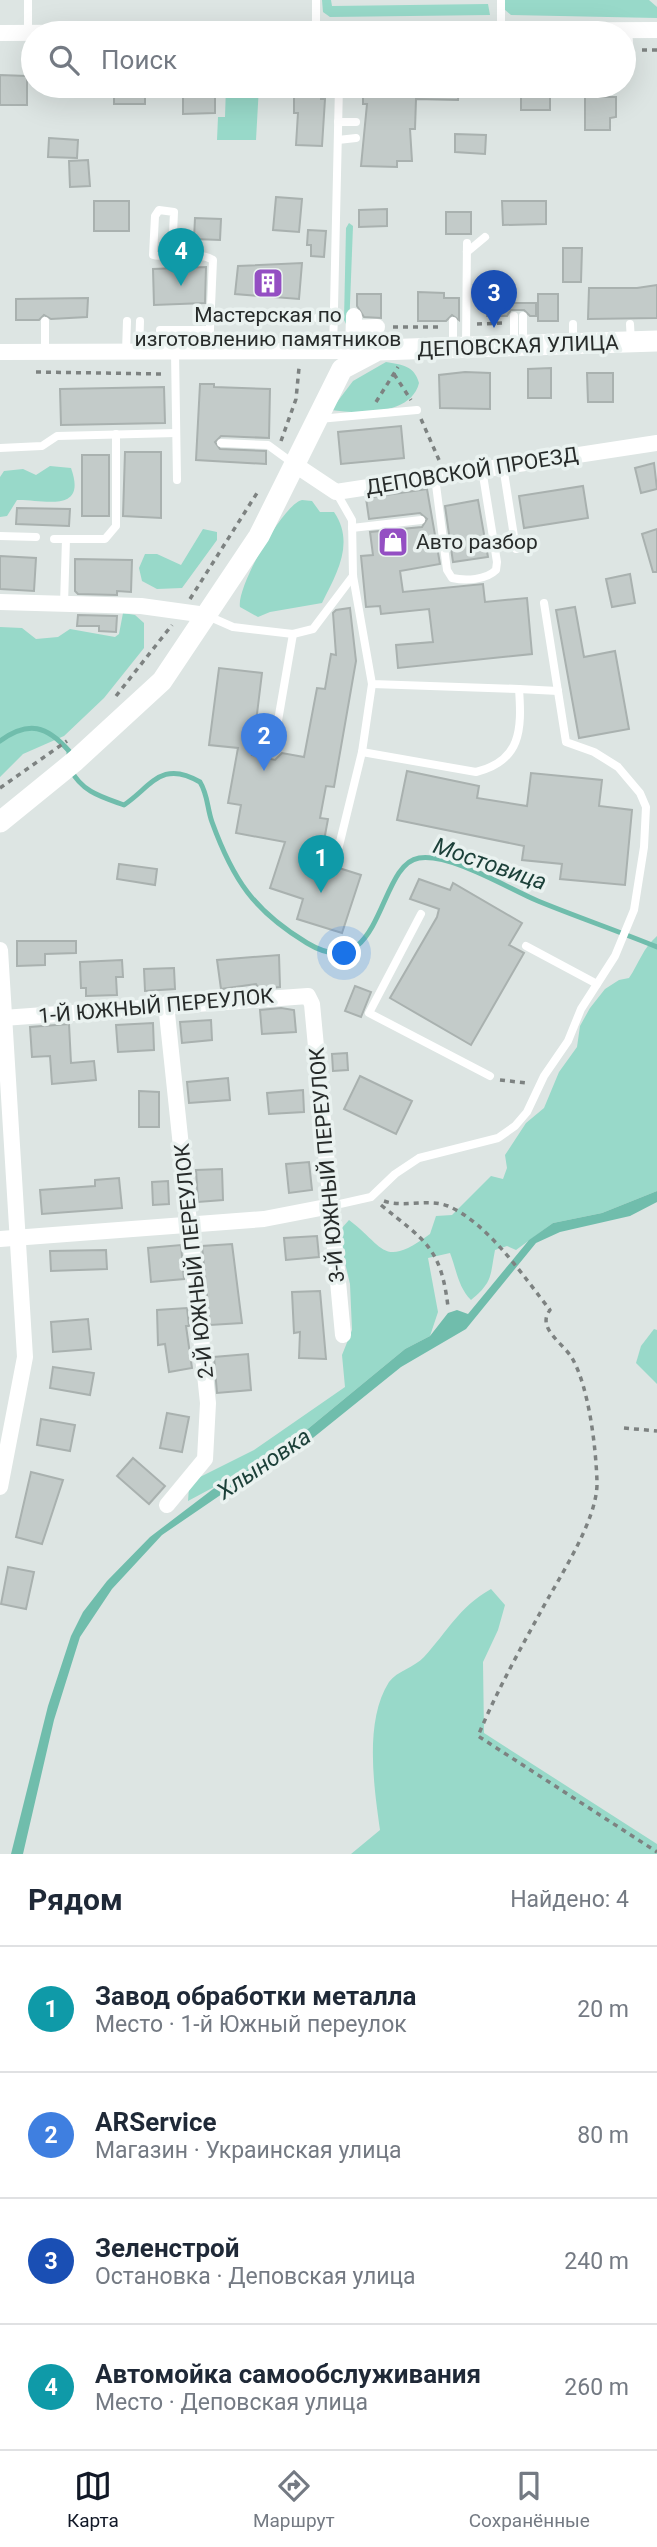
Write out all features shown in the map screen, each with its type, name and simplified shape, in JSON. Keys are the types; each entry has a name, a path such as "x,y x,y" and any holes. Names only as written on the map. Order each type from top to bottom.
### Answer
{"main road":[{"name":"ДЕПОВСКАЯ УЛИЦА","path":"343,358 380,337 519,346 573,334 641,335"},
{"path":"0,822 68,766 162,681 259,536 285,458 316,420 343,358"}],"street":[{"path":"636,30 657,30"},
{"path":"0,33 21,32"},
{"path":"343,358 354,322 380,337"},
{"name":"ДЕПОВСКАЯ УЛИЦА","path":"0,352 300,352 343,358"},
{"name":"ДЕПОВСКОЙ ПРОЕЗД","path":"285,458 336,492 657,443"},
{"path":"0,603 141,606 206,615"},
{"path":"0,950 25,1357 0,1487"},
{"name":"1-Й ЮЖНЫЙ ПЕРЕУЛОК","path":"3,1018 166,1004 308,996"},
{"name":"3-Й ЮЖНЫЙ ПЕРЕУЛОК","path":"308,996 312,1004 343,1335"},
{"name":"2-Й ЮЖНЫЙ ПЕРЕУЛОК","path":"166,1004 208,1403 205,1459 167,1506"},
{"path":"0,1239 191,1222 264,1219 331,1206"}],"lane":[{"path":"28,0 28,21"},
{"path":"316,0 316,21"},
{"path":"501,0 506,21"},
{"path":"339,98 334,318 343,358"},
{"path":"338,122 356,122"},
{"path":"338,140 356,138"},
{"path":"327,182 337,182"},
{"path":"327,194 337,194"},
{"path":"172,256 174,212 159,210 155,216 152,251 157,256 172,256 206,256 213,261 209,352"},
{"path":"457,342 467,247 485,237"},
{"path":"325,250 336,250"},
{"path":"518,316 519,346"},
{"path":"317,318 334,318"},
{"path":"45,320 45,352"},
{"path":"127,321 133,352"},
{"path":"133,352 140,321"},
{"path":"453,321 457,342"},
{"path":"160,330 210,330"},
{"path":"174,352 177,480"},
{"path":"316,420 417,411"},
{"path":"0,447 42,446 58,436 176,433"},
{"path":"54,539 105,539 116,526 116,434"},
{"path":"221,443 268,445 285,458"},
{"path":"503,466 516,549"},
{"path":"435,477 447,570 452,578 460,580 489,576 496,570 497,562 482,469"},
{"path":"336,492 352,528 353,576 372,684 362,752 337,854"},
{"path":"352,528 421,520"},
{"path":"0,536 36,537"},
{"path":"64,604 66,539"},
{"path":"206,615 233,627 293,634 313,629 353,576"},
{"path":"331,1206 371,1197 395,1174 419,1158 498,1138 527,1112 542,1080 568,1041 581,1009 615,956 632,918 644,847 646,807 640,793 618,767 594,752 566,742 544,603"},
{"path":"275,738 293,634"},
{"path":"372,684 558,691"},
{"path":"362,752 476,772 491,768 511,754 519,735 519,689"},
{"path":"421,914 369,1013 490,1076"},
{"path":"526,946 597,985"}],"path":[{"path":"380,337 457,342"},
{"path":"285,458 296,399 300,352"},
{"path":"368,415 401,361"},
{"path":"36,372 175,374"},
{"path":"109,704 182,612 259,489"},
{"path":"0,788 55,748"},
{"path":"490,1076 513,1083 542,1080"},
{"path":"371,1197 395,1205 446,1206 470,1220 505,1255 550,1310 545,1317 545,1325 572,1358 583,1386 597,1485 585,1530 496,1692 478,1736 657,1852"},
{"path":"371,1197 427,1244 438,1259 448,1307"},
{"path":"624,1428 657,1431"}],"shaded area":[{"path":"322,0 331,0 332,6 488,4 490,15 330,17 323,12"},
{"path":"503,0 649,0 657,7 657,18 511,15 504,9"},
{"path":"226,98 258,98 256,140 217,140 218,117 225,117"},
{"path":"349,223 353,226 349,330 344,320 346,228"},
{"path":"386,362 407,367 417,377 419,383 406,402 369,412 331,410 353,381"},
{"path":"50,466 71,468 75,483 73,493 68,499 49,502 17,500 7,516 0,517 0,477 4,471 23,469 36,475"},
{"path":"302,500 312,501 320,512 334,512 343,535 342,558 338,569 322,603 270,612 258,617 240,607 245,583 273,531 294,505"},
{"path":"203,529 217,532 217,540 182,588 157,589 142,581 139,568 145,554 157,554 181,565"},
{"path":"123,613 135,615 144,623 144,648 104,698 64,736 23,754 0,777 0,627 22,628 36,639 58,637 70,629 115,637 119,634"},
{"path":"657,936 657,1191 602,1213 553,1223 516,1250 507,1246 495,1250 487,1283 471,1300 460,1284 450,1253 428,1258 438,1312 430,1336 405,1349 281,1451 188,1501 189,1487 200,1477 254,1450 345,1387 342,1355 352,1330 350,1284 341,1246 341,1229 349,1220 385,1250 402,1250 430,1234 436,1216 452,1215 491,1176 503,1179 507,1168 505,1155 526,1123 544,1108 559,1072 577,1047 580,1026 590,1008 605,989 619,980 629,978"},
{"path":"654,1329 657,1330 657,1384 636,1363 641,1346"},
{"path":"491,1589 505,1605 498,1630 483,1662 484,1733 657,1844 657,1854 351,1854 380,1830 374,1775 374,1735 381,1698 389,1682 420,1660 470,1604"}],"water":[{"name":"Хлыновка","path":"657,1191 657,1202 630,1216 560,1232 536,1243 466,1329 401,1367 288,1458 222,1494 162,1535 112,1589 80,1637 54,1720 23,1854 11,1854 48,1706 71,1636 83,1612 107,1581 150,1537 217,1486 281,1451 405,1349 430,1336 448,1313 457,1310 468,1314 529,1240 553,1223 602,1213"}],"building":[{"path":"0,75 21,76 21,98 27,98 27,105 0,105"},
{"path":"114,98 145,98 145,104 114,104"},
{"path":"183,98 215,98 215,113 183,114"},
{"path":"294,98 325,99 322,146 296,145 298,113 294,113"},
{"path":"363,98 458,98 416,99 415,129 410,129 412,161 397,161 397,167 361,166 367,104 363,104"},
{"path":"521,98 550,98 550,110 521,110"},
{"path":"585,98 616,98 616,117 610,118 610,130 585,130"},
{"path":"455,134 486,135 485,154 455,152"},
{"path":"49,138 78,140 77,158 48,157"},
{"path":"88,160 90,186 70,187 69,161"},
{"path":"276,197 302,199 299,232 273,230"},
{"path":"94,201 129,201 129,231 94,231"},
{"path":"502,201 546,201 546,224 503,225"},
{"path":"387,209 387,226 359,227 359,210"},
{"path":"446,212 471,212 471,234 446,234"},
{"path":"195,218 221,219 220,240 194,239"},
{"path":"308,230 326,231 324,257 311,256 311,245 307,245"},
{"path":"563,248 582,248 581,282 563,282"},
{"name":"Мастерская по изготовлению памятников","path":"302,263 299,299 235,294 238,266"},
{"path":"206,267 205,303 154,305 153,269"},
{"path":"487,281 508,281 508,303 536,303 536,316 530,316 524,310 511,310 507,316 487,316"},
{"path":"657,285 657,318 588,319 589,288 637,288"},
{"path":"418,292 444,293 444,298 459,298 459,320 452,315 446,321 418,321"},
{"path":"357,294 381,294 381,318 364,317 357,306"},
{"path":"538,294 558,294 558,321 538,321"},
{"path":"88,298 87,317 51,319 44,315 39,320 16,320 16,299"},
{"path":"551,368 551,398 528,398 528,369"},
{"path":"490,373 490,409 440,408 439,375"},
{"path":"587,373 613,373 613,402 588,402"},
{"path":"200,384 270,389 269,438 221,436 215,442 220,449 266,451 266,464 196,460"},
{"path":"164,387 165,423 61,425 60,389"},
{"path":"401,426 404,458 341,464 338,432"},
{"path":"125,452 161,452 161,518 123,516"},
{"path":"82,455 109,455 109,516 82,516"},
{"path":"654,463 657,489 641,493 635,468"},
{"path":"583,486 588,518 524,528 519,496"},
{"path":"427,489 440,564 400,571 403,592 483,584 485,602 527,598 532,654 398,668 396,645 433,642 429,609 381,614 380,606 366,607 361,556 373,555 370,532 422,527 427,519 420,513 369,519 366,498"},
{"path":"478,500 488,557 453,562 445,506"},
{"path":"17,508 70,509 69,526 16,524"},
{"path":"657,529 657,572 653,572 642,534"},
{"path":"0,556 36,558 34,591 0,589"},
{"path":"75,559 132,560 131,592 117,591 117,595 78,594 75,591"},
{"path":"630,574 635,603 612,607 606,579"},
{"path":"575,607 584,657 615,651 629,729 579,738 556,610"},
{"path":"350,608 356,661 334,787 326,786 320,818 328,819 320,862 361,875 342,933 297,919 303,899 270,888 285,842 236,833 241,805 228,803 238,748 209,745 219,668 262,673 252,755 275,760 282,753 304,757 317,688 325,689 331,654 336,655 333,613"},
{"path":"78,615 117,616 116,632 99,631 99,626 77,626"},
{"path":"407,771 479,786 477,798 527,806 531,773 602,780 599,806 632,810 625,885 560,879 562,864 522,860 524,846 397,820"},
{"path":"119,864 157,869 155,885 117,879"},
{"path":"419,879 450,890 453,883 522,923 509,945 524,953 471,1045 390,998 437,917 439,909 410,899"},
{"path":"17,941 76,941 76,953 45,954 45,965 17,966"},
{"path":"279,955 280,987 259,989 256,984 221,989 217,960"},
{"path":"122,960 123,977 116,977 117,995 86,996 86,988 81,988 80,962"},
{"path":"174,968 175,989 145,991 144,969"},
{"path":"355,986 371,992 361,1017 345,1011"},
{"path":"260,1010 294,1010 296,1032 262,1034"},
{"path":"211,1020 212,1040 182,1043 180,1022"},
{"path":"153,1023 154,1050 118,1052 116,1025"},
{"path":"69,1024 71,1063 94,1061 96,1080 52,1084 50,1056 32,1057 30,1027"},
{"path":"347,1053 348,1070 333,1071 332,1054"},
{"path":"360,1076 412,1101 396,1134 344,1109"},
{"path":"228,1078 230,1100 189,1103 187,1082"},
{"path":"303,1090 304,1112 269,1114 267,1093"},
{"path":"139,1091 159,1092 159,1127 139,1127"},
{"path":"309,1162 312,1190 289,1193 286,1164"},
{"path":"222,1169 223,1200 198,1202 196,1170"},
{"path":"119,1178 122,1208 42,1214 40,1190 95,1186 95,1180"},
{"path":"168,1181 169,1204 153,1205 152,1182"},
{"path":"317,1236 319,1257 286,1260 284,1238"},
{"path":"232,1244 242,1323 210,1325 202,1246"},
{"path":"181,1245 184,1279 151,1282 148,1248"},
{"path":"106,1250 107,1269 51,1271 50,1251"},
{"path":"320,1291 326,1359 299,1358 300,1332 294,1333 292,1292"},
{"path":"187,1308 189,1326 186,1326 192,1368 169,1372 165,1344 158,1345 157,1310"},
{"path":"88,1319 91,1349 53,1352 51,1322"},
{"path":"248,1354 251,1390 217,1393 214,1357"},
{"path":"53,1367 94,1373 90,1395 50,1388"},
{"path":"167,1413 189,1417 182,1452 160,1448"},
{"path":"41,1419 75,1425 70,1451 37,1445"},
{"path":"133,1458 165,1486 149,1504 117,1476"},
{"path":"31,1472 63,1480 42,1544 16,1537"},
{"path":"8,1567 34,1572 26,1609 1,1604"}],"waterway":[{"name":"Мостовица","path":"0,741 20,730 37,729 53,736 69,751 69,757"},
{"name":"Мостовица","path":"71,770 87,789 124,805 166,774 175,773 200,782 220,843 247,892 289,931 307,943 332,953 351,950 365,938 394,880 405,865 419,858 432,858 463,866 538,901 657,947"}],"place":[{"name":"Мастерская по изготовлению памятников","path":"268,283"},
{"name":"Автомойка самообслуживания","path":"181,286"},
{"name":"Зеленстрой","path":"494,328"},
{"name":"Авто разбор","path":"393,542"},
{"name":"ARService","path":"264,771"},
{"name":"Завод обработки металла","path":"321,893"}]}
